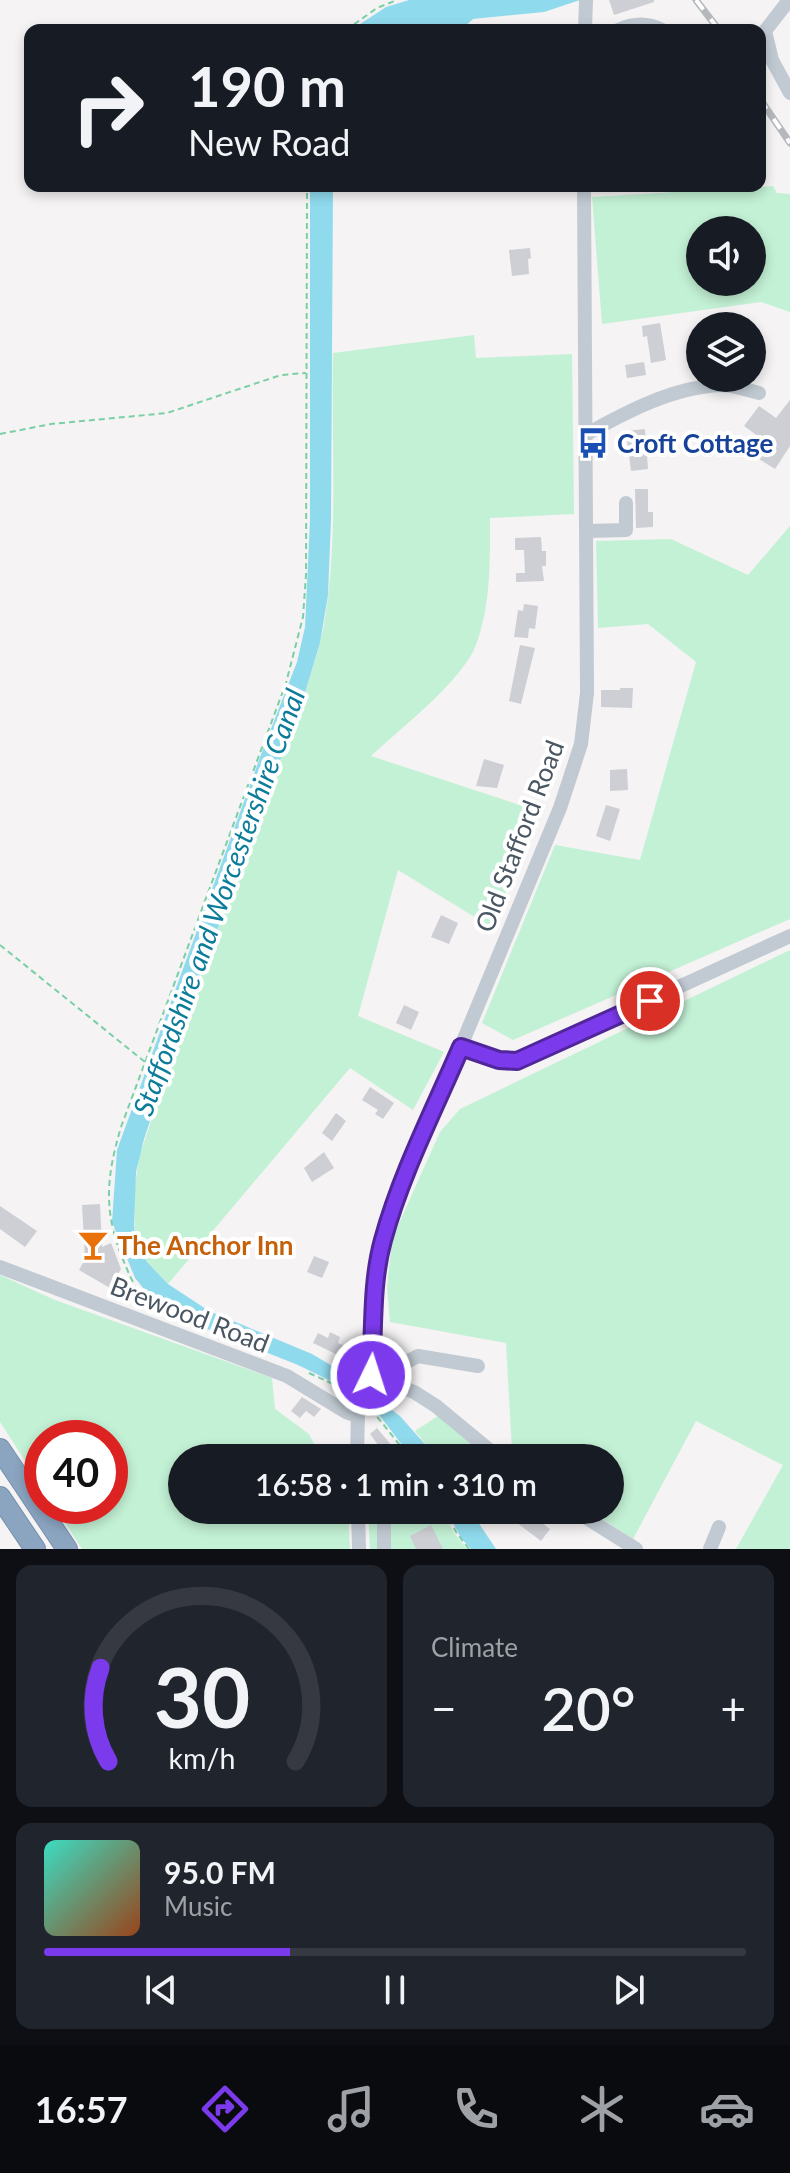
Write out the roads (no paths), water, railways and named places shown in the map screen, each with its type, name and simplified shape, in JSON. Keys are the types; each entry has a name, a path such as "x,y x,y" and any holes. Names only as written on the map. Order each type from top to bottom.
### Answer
{"highway":[{"path":"0,1449 67,1549"},
{"path":"0,1497 35,1549"}],"street":[{"path":"766,30 789,0"},
{"path":"585,24 586,4"},
{"path":"766,35 772,60 790,93"},
{"name":"Old Stafford Road","path":"358,1412 369,1379 375,1288 382,1242 560,808 581,744 587,693 584,192"},
{"path":"585,435 659,399 702,387 725,385 759,393"},
{"path":"586,531 626,530 626,503"},
{"path":"461,1047 499,1060 517,1061 790,936"},
{"name":"Brewood Road","path":"0,1267 287,1376 346,1412 358,1412"},
{"path":"369,1379 418,1356 478,1366"},
{"path":"369,1379 414,1392 482,1444"},
{"path":"357,1444 358,1412"},
{"path":"358,1524 359,1549"},
{"path":"384,1524 384,1549"},
{"path":"596,1524 636,1549"},
{"path":"710,1549 719,1527"}],"water":[{"path":"409,0 580,0 544,12 473,19 468,24 360,24 386,7"},
{"name":"Staffordshire and Worcestershire Canal","path":"310,192 333,192 331,520 328,595 320,643 304,696 188,1008 144,1139 136,1172 134,1225 135,1237 147,1262 168,1284 209,1311 329,1364 400,1416 425,1444 401,1444 377,1412 353,1392 298,1365 177,1317 152,1299 135,1278 112,1222 117,1150 297,662 305,627 310,520"},
{"path":"454,1524 479,1524 496,1549 471,1549"}],"railway":[{"path":"696,0 714,24"},
{"path":"766,108 790,143"}],"place":[{"name":"Croft Cottage","path":"593,443"},
{"name":"The Anchor Inn","path":"93,1245"}]}
